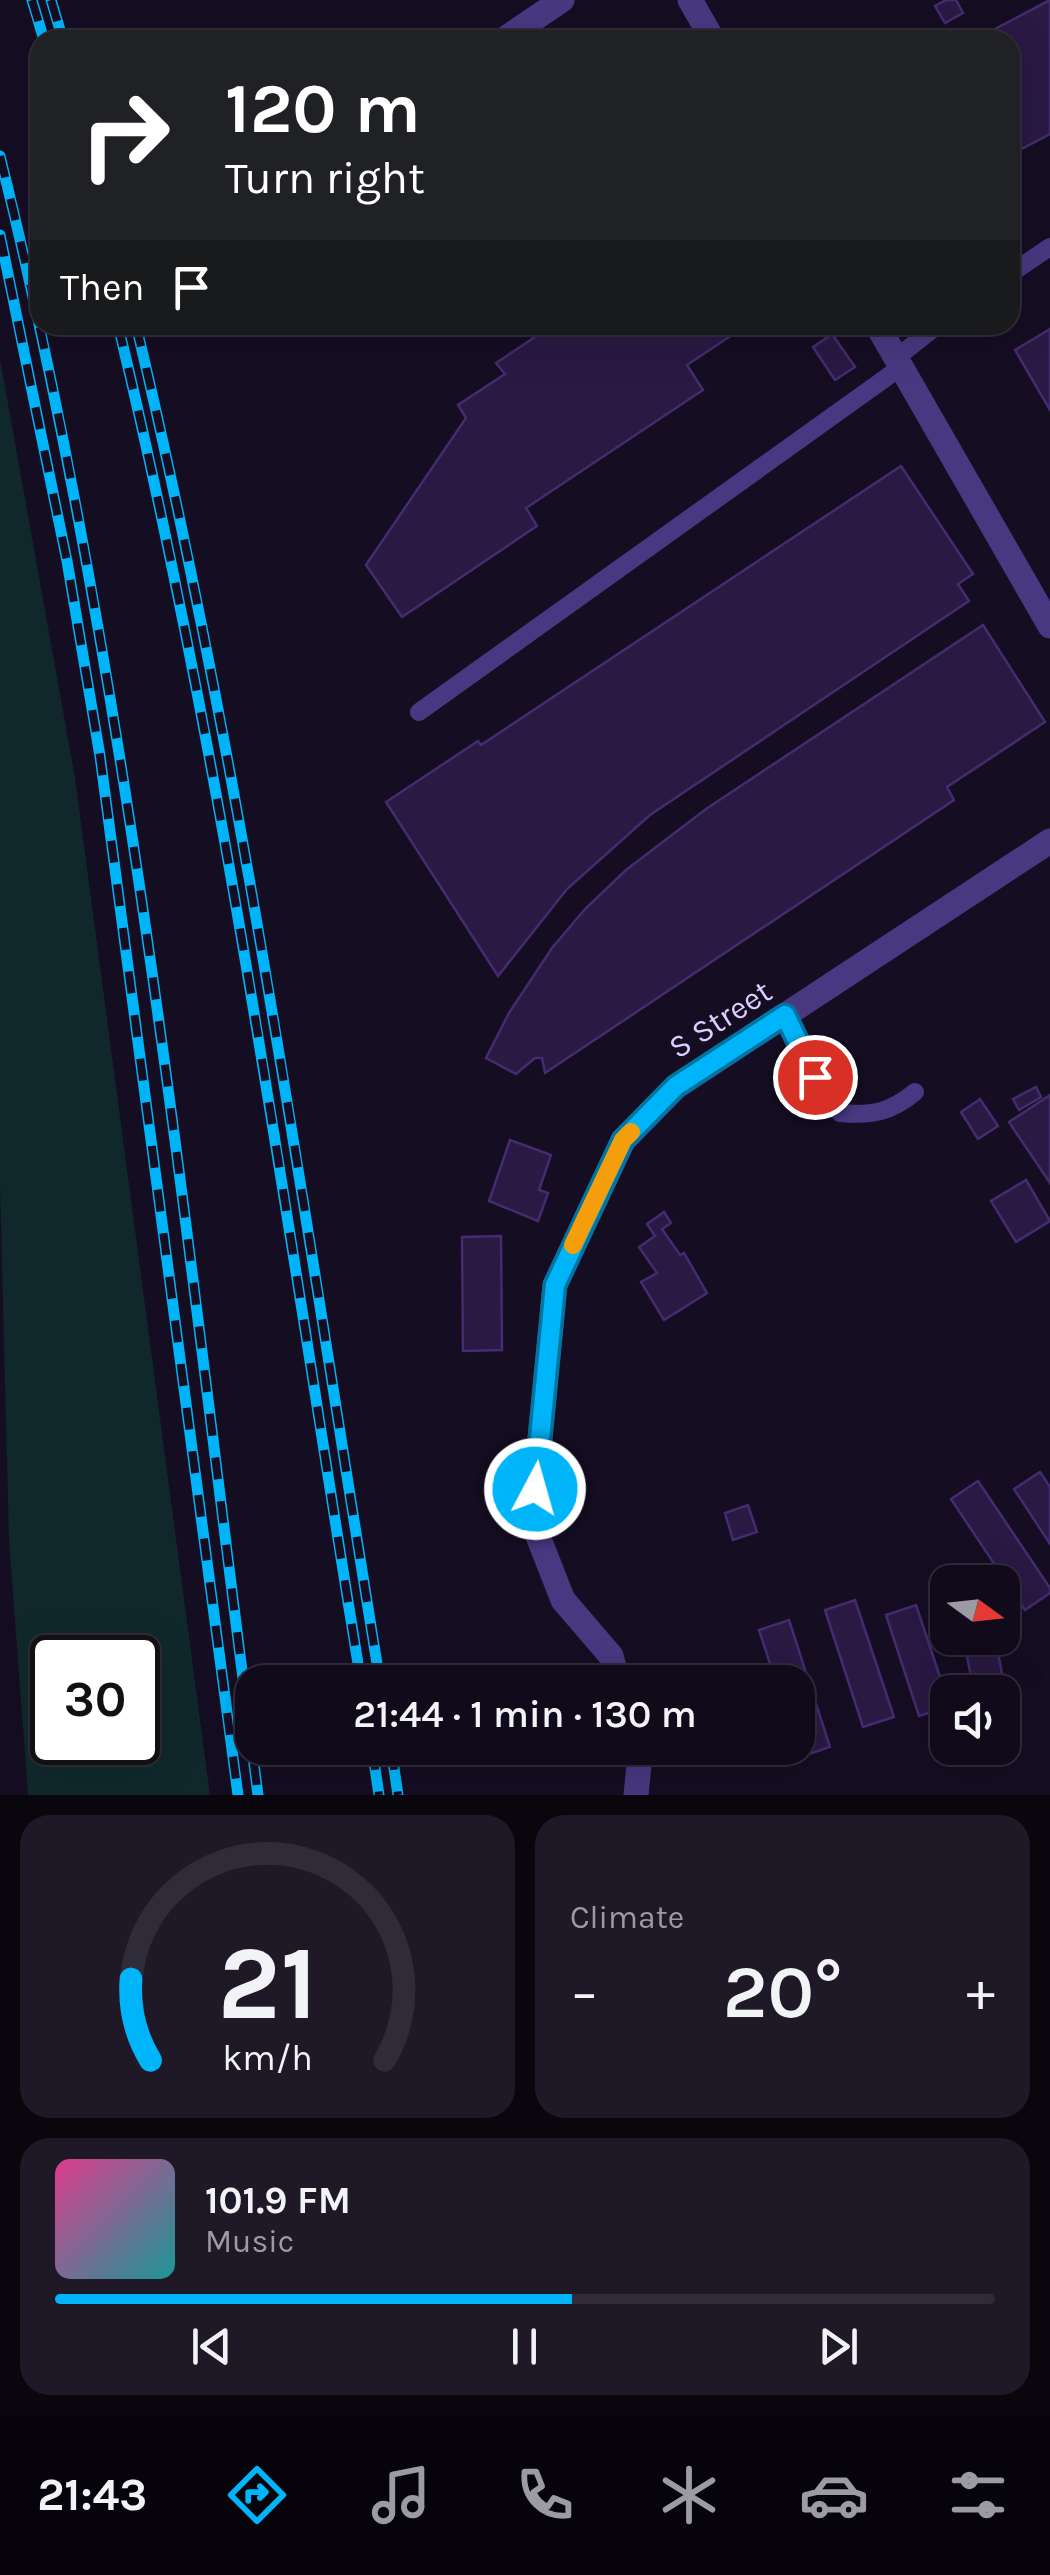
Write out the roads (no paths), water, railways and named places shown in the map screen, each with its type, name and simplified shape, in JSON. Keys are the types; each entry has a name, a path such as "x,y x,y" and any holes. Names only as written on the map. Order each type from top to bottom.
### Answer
{"street":[{"path":"518,30 562,0"},
{"path":"690,0 707,30"},
{"path":"883,335 1050,626"},
{"name":"S Street","path":"613,1665 611,1656 562,1600 532,1521 555,1285 623,1140 676,1086 1050,841"},
{"path":"636,1795 639,1765"}],"lane":[{"path":"1020,267 1050,247"},
{"path":"418,712 898,362 927,335"},
{"path":"785,1015 815,1077 840,1112 866,1116 895,1109 916,1092"}],"railway":[{"path":"32,0 41,30"},
{"path":"51,0 60,30"},
{"path":"0,156 30,288"},
{"path":"0,235 67,561 100,756 238,1795"},
{"path":"41,335 86,562 152,971 258,1795"},
{"path":"120,335 223,831 358,1665"},
{"path":"138,335 241,831 377,1665"},
{"path":"375,1765 379,1795"},
{"path":"394,1765 398,1795"}]}
